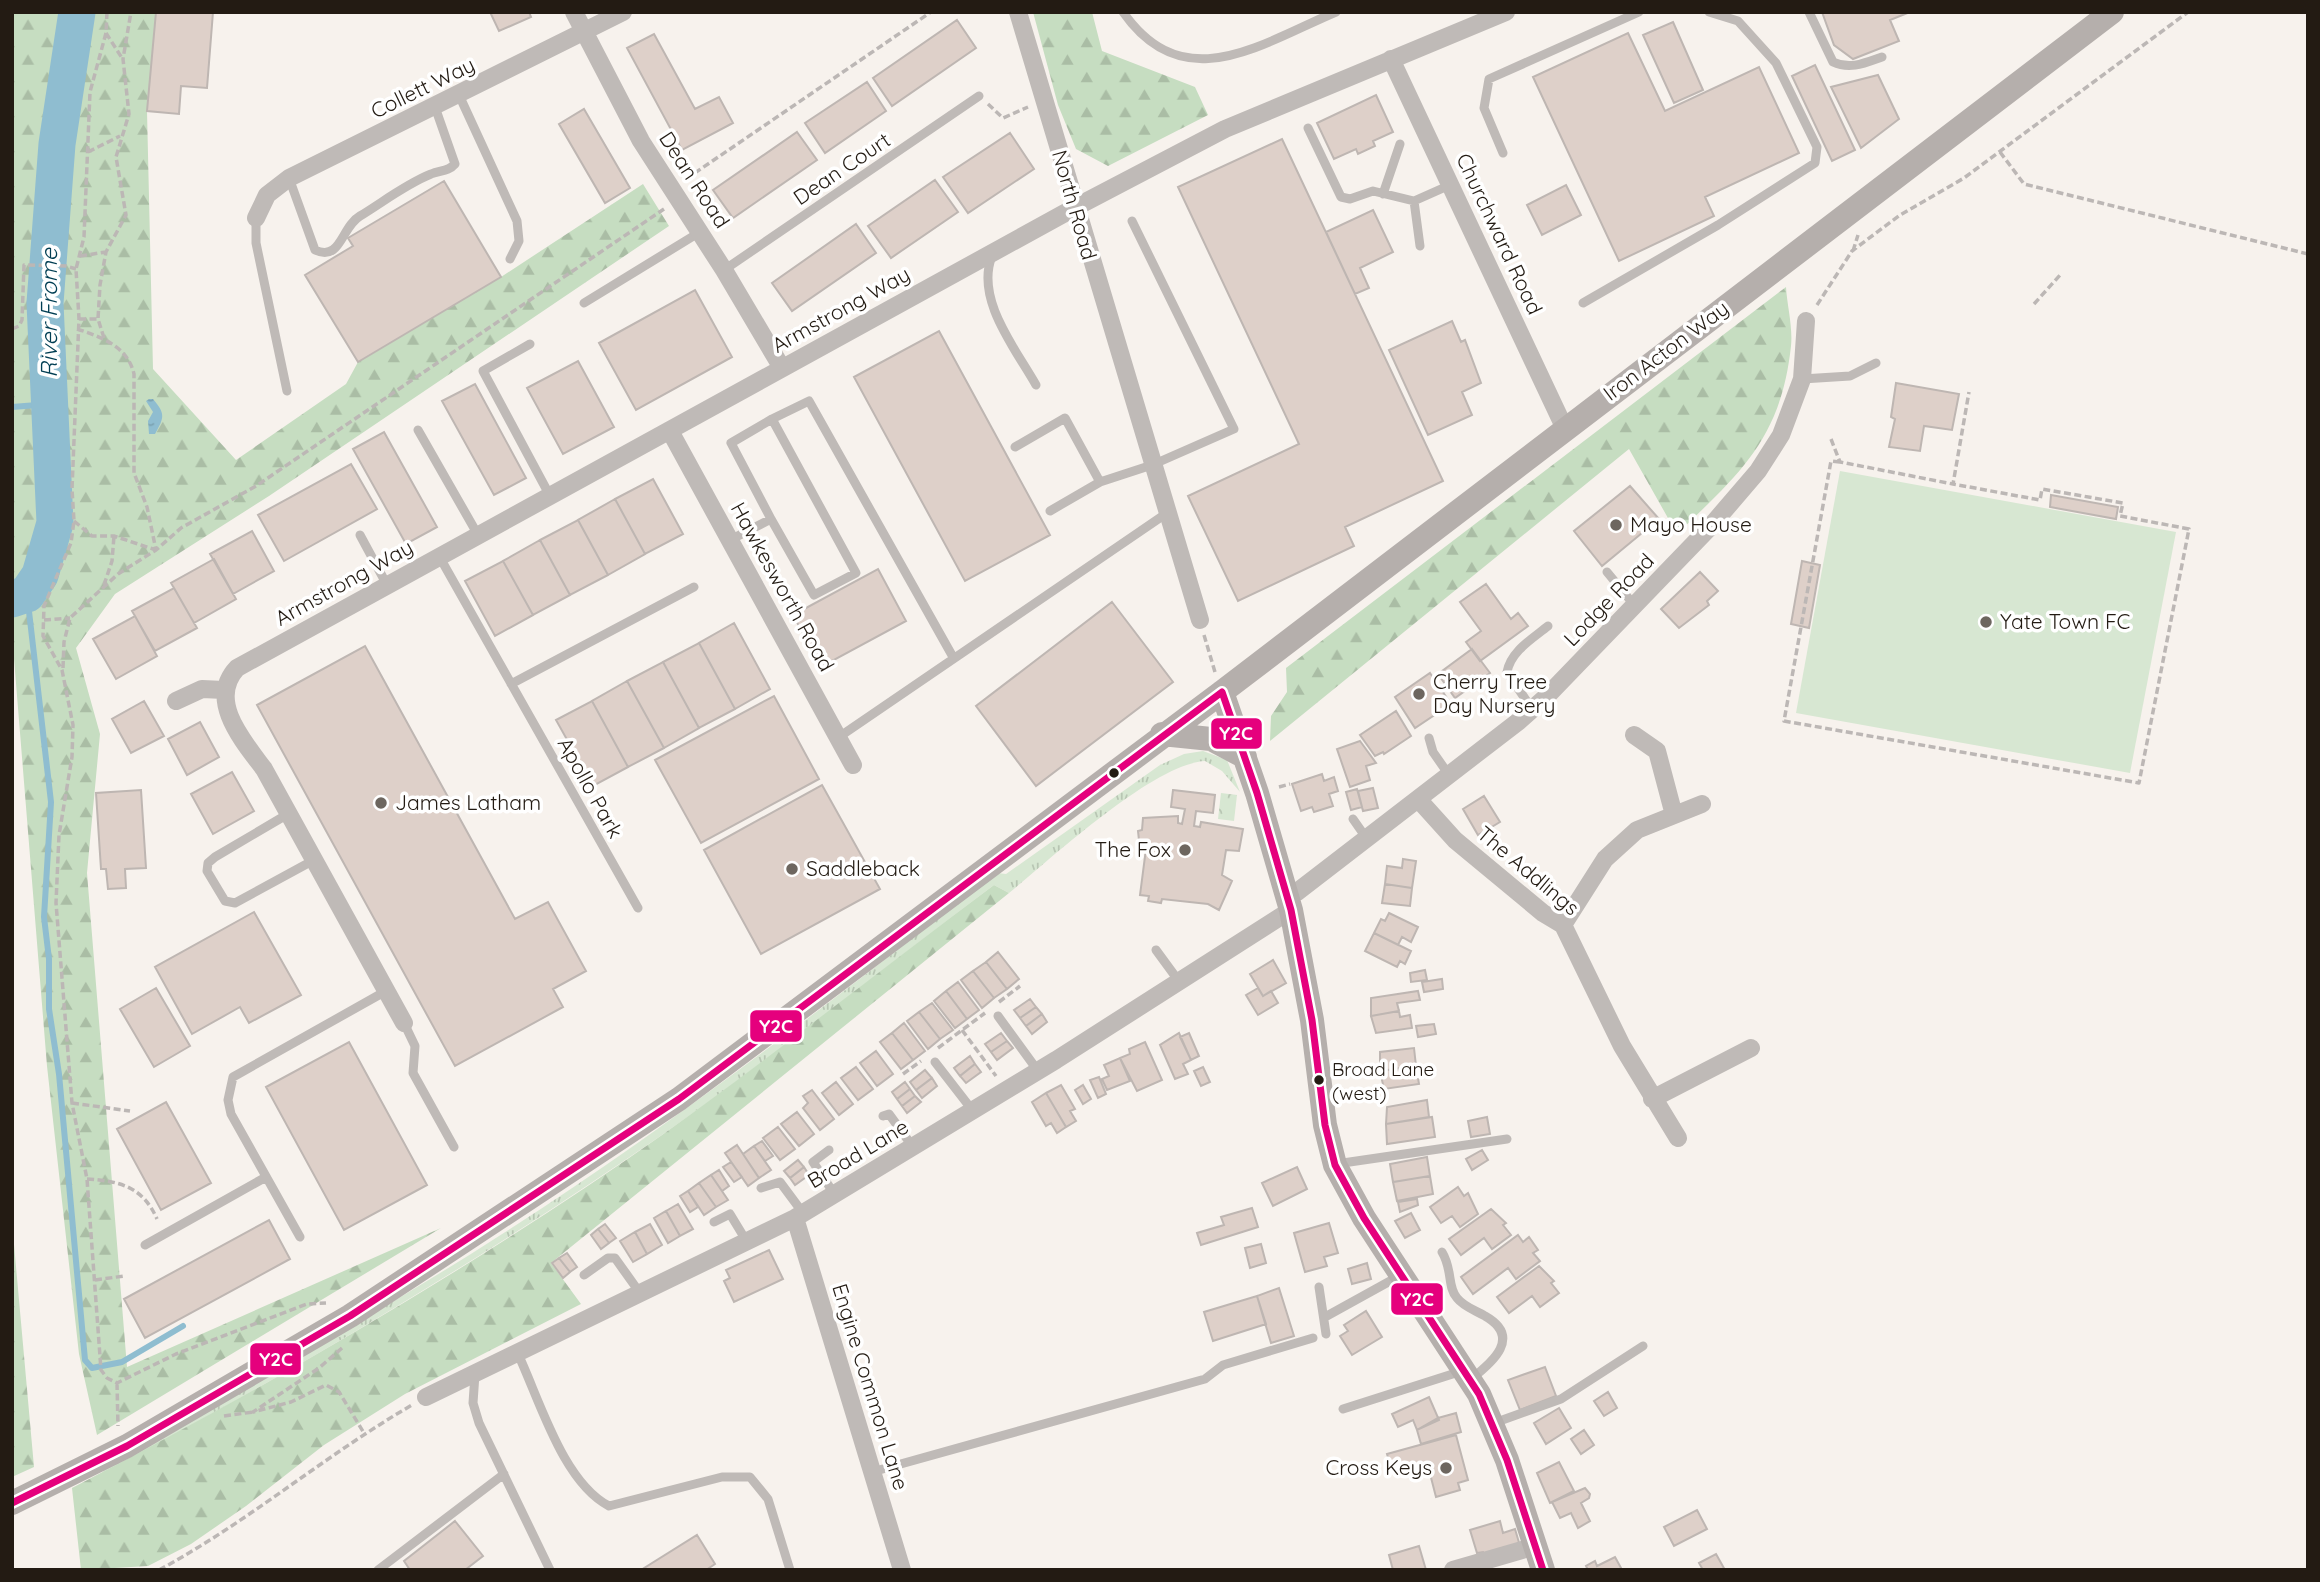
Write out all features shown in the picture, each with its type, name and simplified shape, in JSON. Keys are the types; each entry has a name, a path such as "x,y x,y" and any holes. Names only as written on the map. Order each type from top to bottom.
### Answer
{"main road":[{"name":"Iron Acton Way","path":"12,1503 116,1451 350,1317 679,1100 1162,734 1222,692 2112,12"},
{"path":"1222,692 1245,757 1289,903 1312,1020 1325,1125 1335,1165 1343,1184 1467,1375 1493,1423 1543,1570"},
{"path":"1162,734 1211,739 1245,757"}],"street":[{"name":"Dean Road","path":"574,12 641,141 724,270 782,368"},
{"name":"Collett Way","path":"256,218 267,195 289,178 623,12"},
{"name":"North Road","path":"1018,12 1074,208 1200,620"},
{"name":"Armstrong Way","path":"224,690 228,678 237,668 1074,208 1225,129 1506,12"},
{"name":"Churchward Road","path":"1391,59 1565,429"},
{"name":"Lodge Road","path":"1289,903 1297,892 1532,709 1710,527 1758,471 1781,435 1802,379 1806,321"},
{"name":"Hawkesworth Road","path":"670,431 853,765"},
{"path":"176,701 202,689 224,690 224,701 244,741 264,769 404,1023"},
{"path":"1634,735 1657,751 1674,815"},
{"name":"The Addlings","path":"1418,799 1455,840 1543,914 1563,925 1622,1046 1678,1138"},
{"path":"1563,925 1605,859 1637,830 1702,804"},
{"name":"Broad Lane","path":"426,1397 799,1216 1007,1090 1178,980 1289,903"},
{"path":"1652,1099 1752,1048"},
{"name":"Engine Common Lane","path":"799,1216 901,1570"},
{"path":"1454,1570 1536,1546"}],"lane":[{"path":"1122,12 1138,34 1156,46 1186,60 1215,60 1336,12"},
{"path":"1583,303 1718,225 1815,163 1817,147 1776,63 1738,21 1709,12"},
{"path":"1809,12 1833,62 1842,66 1861,65 1882,57"},
{"path":"1503,153 1484,108 1489,79 1637,13"},
{"path":"459,95 517,221 519,241 510,259"},
{"name":"Dean Court","path":"724,270 979,96"},
{"path":"289,178 315,250 330,253 337,249 349,222 431,174 451,169 455,164 435,107"},
{"path":"1308,128 1341,197 1350,199 1373,191 1414,201 1450,185"},
{"path":"1383,194 1400,144"},
{"path":"1414,201 1420,246"},
{"path":"256,218 256,243 287,391"},
{"path":"1050,511 1100,482 1152,465 1234,429 1132,221"},
{"path":"584,303 699,232"},
{"path":"994,251 985,274 991,302 1036,385"},
{"path":"530,344 483,371 550,496"},
{"path":"1802,379 1850,376 1876,363"},
{"path":"772,419 856,573 814,595 731,443 772,419 809,401 953,657"},
{"path":"1015,447 1065,418 1100,482"},
{"path":"418,430 478,535"},
{"path":"839,737 1167,513"},
{"path":"730,540 771,519"},
{"path":"360,535 387,585"},
{"name":"Apollo Park","path":"439,556 638,908"},
{"path":"1607,572 1635,606"},
{"path":"511,684 694,587"},
{"path":"1532,709 1507,672 1509,661 1548,626"},
{"path":"1429,738 1433,752 1449,775"},
{"path":"288,814 215,858 208,863 207,871 225,901 235,904 314,860"},
{"path":"1353,819 1367,839"},
{"path":"1156,950 1178,980"},
{"path":"300,1237 231,1114 228,1100 233,1077 386,991"},
{"path":"998,1016 1038,1070"},
{"path":"404,1023 415,1046 413,1073 454,1147"},
{"path":"935,1062 973,1111"},
{"path":"883,1116 888,1114 913,1147"},
{"path":"1335,1165 1507,1139"},
{"path":"829,1150 813,1162 835,1195"},
{"path":"145,1245 266,1177"},
{"path":"761,1188 780,1182 799,1216"},
{"path":"714,1222 730,1214 747,1242"},
{"path":"1343,1409 1467,1375 1493,1361 1500,1351 1500,1330 1493,1320 1459,1301 1452,1292 1450,1265 1442,1252"},
{"path":"584,1275 608,1258 615,1258 640,1293"},
{"path":"1325,1317 1402,1275"},
{"path":"1319,1287 1326,1334"},
{"path":"872,1472 1205,1379 1223,1365 1313,1338"},
{"path":"1493,1423 1561,1399 1643,1346"},
{"path":"518,1354 568,1463 593,1497 609,1506 722,1477 750,1477 768,1499 790,1570"},
{"path":"475,1374 473,1403 479,1423 550,1570"},
{"path":"378,1570 504,1474"}],"path":[{"path":"62,670 43,636 43,620 44,606 71,543 74,521 79,319 76,269 84,237 90,92 106,33 107,12"},
{"path":"104,338 98,319 106,253 126,215 116,158 120,136 129,114 123,60 131,12"},
{"path":"117,1383 107,1378 101,1370 87,1180 72,1103 56,903 59,835 72,757 73,725 62,670 64,642 70,618 104,586 156,550 181,528 256,486 677,200 687,178 931,12"},
{"path":"1806,321 1852,251 1899,215 1964,178 2189,12"},
{"path":"106,33 123,60"},
{"path":"979,96 1003,118 1043,100"},
{"path":"88,152 120,136"},
{"path":"2000,152 2024,184 2308,254"},
{"path":"79,256 106,253"},
{"path":"12,329 19,326 22,320 24,265 76,269"},
{"path":"2034,304 2060,274"},
{"path":"79,319 98,319"},
{"path":"77,328 104,338 130,359 134,374 134,472 147,507 156,550"},
{"path":"1952,484 1969,392"},
{"path":"1831,439 1840,462"},
{"path":"1830,461 1952,484 2040,500 2042,489 2123,503 2120,516 2189,528 2139,783 1784,721 1830,461"},
{"path":"74,521 92,536 114,536 156,550"},
{"path":"104,586 112,561 114,536"},
{"path":"43,620 70,618"},
{"path":"1200,620 1222,692"},
{"path":"903,1074 1020,986"},
{"path":"962,1030 1007,1090"},
{"path":"72,1103 130,1111"},
{"path":"87,1180 109,1180 132,1189 149,1200 157,1219"},
{"path":"95,1280 124,1276"},
{"path":"117,1383 176,1354 307,1304 338,1303 350,1317"},
{"path":"346,1345 319,1368 253,1412 291,1402 326,1385 339,1392 364,1433"},
{"path":"116,1451 117,1383"},
{"path":"159,1570 251,1514 364,1433 426,1397"}],"green space":[{"path":"12,12 156,12 147,111 153,369 236,460 346,384 358,362 501,277 643,184 669,226 269,496 115,594 76,648 100,734 87,873 127,1367 441,1228 97,1435 79,1354 47,1066 12,634"},
{"path":"1033,12 1092,12 1102,51 1195,87 1208,115 1108,166 1076,149 1058,105"},
{"path":"1786,287 1791,346 1778,406 1754,452 1720,492 1677,534 1629,449 1270,741 1271,716 1287,692 1286,668"},
{"name":"Yate Town FC","path":"1840,471 2176,532 2130,773 1796,713"},
{"path":"1203,751 1227,760 1240,792 1222,771 1205,761 1183,766 1158,778 1104,815 1009,893 994,885 744,1076 592,1183 386,1313 246,1395 103,1472 102,1467 352,1326 564,1194 753,1060 997,873 1006,874 1160,765 1184,754"},
{"path":"1221,793 1237,795 1234,821 1218,819"},
{"path":"994,885 1009,893 551,1263 581,1304 405,1394 324,1445 246,1506 191,1544 148,1566 81,1570 72,1488 299,1365 446,1277 591,1184 704,1104"},
{"path":"12,1222 34,1467 12,1477"}],"water":[{"path":"153,399 162,412 162,420 155,434 149,434 148,421 153,412 146,401"}],"building":[{"path":"156,12 213,12 207,88 181,86 179,114 147,111"},
{"path":"490,12 529,12 531,17 499,31"},
{"path":"1822,12 1910,12 1890,20 1899,41 1853,59 1834,45"},
{"path":"957,20 976,48 892,106 873,78"},
{"path":"1673,22 1703,90 1674,103 1643,35"},
{"path":"1628,33 1665,111 1759,67 1799,153 1705,197 1714,216 1619,261 1533,77"},
{"path":"654,34 695,109 719,97 733,123 682,150 627,48"},
{"path":"1815,65 1855,150 1832,161 1792,76"},
{"path":"1878,75 1899,119 1861,148 1831,87"},
{"path":"867,82 886,111 825,153 805,123"},
{"path":"1376,95 1393,132 1373,141 1375,146 1358,154 1356,149 1334,159 1317,123"},
{"path":"584,109 630,188 605,203 559,124"},
{"path":"797,132 817,160 733,218 713,190"},
{"path":"1010,133 1034,169 968,213 943,177"},
{"path":"1282,139 1443,481 1345,527 1354,546 1238,601 1188,496 1299,444 1178,187"},
{"path":"935,180 958,212 891,258 868,226"},
{"path":"444,181 501,277 358,362 305,275 353,246 348,238"},
{"path":"1566,185 1581,215 1542,235 1527,205"},
{"path":"1373,210 1393,252 1360,268 1369,288 1355,294 1326,232"},
{"path":"856,224 876,253 792,311 772,283"},
{"path":"695,290 732,357 636,410 599,343"},
{"path":"1452,321 1461,342 1465,340 1481,383 1462,392 1472,415 1428,435 1389,350"},
{"path":"939,331 1050,535 965,581 854,377"},
{"path":"578,361 614,427 563,454 527,388"},
{"path":"1896,383 1959,394 1952,430 1924,426 1920,451 1889,447 1895,419 1891,417"},
{"path":"475,384 526,478 494,495 442,401"},
{"path":"384,432 437,527 406,544 353,449"},
{"path":"351,464 377,509 284,561 258,515"},
{"path":"653,479 683,534 645,554 615,499"},
{"name":"Mayo House","path":"1630,486 1659,519 1602,566 1574,531"},
{"path":"2051,495 2118,507 2116,519 2050,507"},
{"path":"615,499 645,554 608,575 578,520"},
{"path":"578,520 608,575 570,595 540,540"},
{"path":"252,531 274,571 233,594 210,554"},
{"path":"540,540 570,595 533,615 503,561"},
{"path":"214,559 236,599 194,623 171,583"},
{"path":"503,561 533,615 495,636 465,581"},
{"path":"1802,561 1820,565 1809,628 1791,624"},
{"path":"878,569 906,621 821,667 793,615"},
{"path":"1700,572 1718,591 1707,601 1709,605 1679,628 1661,609"},
{"path":"1486,584 1511,619 1518,613 1528,626 1480,661 1466,642 1481,631 1460,602"},
{"path":"174,588 197,628 155,651 132,611"},
{"path":"1112,602 1173,682 1036,786 976,706"},
{"path":"135,616 157,656 116,679 93,639"},
{"path":"734,623 770,689 735,709 699,643"},
{"path":"699,643 735,709 699,728 663,662"},
{"name":"James Latham","path":"365,646 515,919 548,902 586,971 553,989 563,1007 455,1066 257,705"},
{"path":"1472,649 1490,673 1455,698 1438,674"},
{"path":"663,662 699,728 664,748 627,681"},
{"path":"1430,673 1451,704 1415,728 1395,697"},
{"path":"627,681 664,748 628,767 592,701"},
{"path":"774,696 819,779 701,843 655,760"},
{"path":"144,701 164,736 131,753 112,719"},
{"path":"592,701 628,767 593,786 556,720"},
{"path":"1396,711 1411,736 1384,754 1383,752 1375,756 1360,735"},
{"path":"200,722 219,757 187,775 168,739"},
{"path":"1360,741 1376,763 1366,766 1370,780 1350,787 1337,749"},
{"path":"232,772 254,811 213,834 191,794"},
{"path":"1322,774 1324,781 1334,777 1338,791 1329,794 1333,806 1314,812 1312,807 1301,811 1292,784"},
{"name":"Saddleback","path":"822,785 880,889 761,954 704,850"},
{"path":"1373,788 1378,808 1363,811 1358,791"},
{"path":"1357,789 1362,807 1351,810 1346,792"},
{"path":"141,790 146,868 125,869 126,888 108,889 106,869 101,869 96,793"},
{"name":"The Fox","path":"1173,790 1215,795 1213,813 1196,811 1194,826 1200,827 1201,822 1243,829 1239,851 1226,850 1222,875 1232,881 1219,910 1208,904 1162,899 1161,903 1148,901 1149,896 1140,895 1147,841 1139,840 1138,831 1142,830 1143,818 1178,816 1178,823 1182,824 1185,809 1171,807"},
{"path":"1484,796 1500,822 1478,835 1463,809"},
{"path":"1403,859 1416,861 1412,888 1385,884 1387,866 1402,868"},
{"path":"1385,884 1412,888 1410,906 1382,903"},
{"path":"254,912 301,995 249,1023 240,1007 192,1034 155,967"},
{"path":"1389,913 1418,927 1411,942 1402,937 1398,945 1374,933 1381,919 1385,921"},
{"path":"1374,933 1411,951 1405,964 1400,961 1397,967 1365,951"},
{"path":"998,952 1019,979 1007,989 986,962"},
{"path":"1273,960 1286,983 1263,996 1250,974"},
{"path":"986,962 1007,989 994,998 973,971"},
{"path":"1425,970 1427,980 1411,982 1410,973"},
{"path":"973,971 994,998 982,1008 961,980"},
{"path":"1442,979 1443,989 1424,992 1422,982"},
{"path":"958,982 979,1010 967,1019 946,991"},
{"path":"156,988 190,1046 154,1067 120,1009"},
{"path":"1258,988 1263,996 1271,991 1278,1003 1258,1015 1246,995"},
{"path":"946,991 967,1019 955,1028 934,1001"},
{"path":"1418,991 1420,1000 1397,1003 1399,1011 1371,1016 1371,998"},
{"path":"1030,999 1036,1007 1020,1018 1014,1010"},
{"path":"932,1003 953,1030 940,1039 919,1012"},
{"path":"1036,1007 1042,1014 1026,1026 1020,1018"},
{"path":"1399,1011 1400,1017 1410,1015 1412,1028 1376,1033 1371,1016"},
{"path":"919,1012 940,1039 928,1049 907,1021"},
{"path":"1042,1014 1047,1022 1032,1034 1026,1026"},
{"path":"904,1023 925,1051 913,1060 892,1033"},
{"path":"1434,1024 1436,1034 1418,1037 1416,1026"},
{"path":"892,1033 913,1060 901,1069 880,1042"},
{"path":"1001,1033 1007,1041 991,1052 985,1044"},
{"path":"1179,1033 1191,1060 1183,1064 1188,1074 1175,1079 1160,1045"},
{"path":"1189,1033 1199,1056 1191,1060 1180,1037"},
{"path":"1007,1041 1013,1048 997,1060 991,1052"},
{"path":"349,1042 427,1185 344,1230 266,1087"},
{"path":"1145,1042 1162,1080 1137,1091 1120,1058 1130,1054 1129,1049"},
{"path":"1414,1048 1416,1066 1380,1071 1380,1052"},
{"path":"876,1051 893,1074 877,1086 860,1063"},
{"path":"970,1056 975,1064 960,1076 954,1068"},
{"path":"1120,1058 1130,1081 1107,1090 1102,1079 1109,1076 1104,1065"},
{"path":"975,1064 981,1072 966,1083 960,1076"},
{"path":"1416,1066 1419,1084 1384,1089 1380,1071"},
{"path":"856,1067 873,1089 858,1100 841,1078"},
{"path":"1203,1067 1210,1082 1201,1086 1194,1071"},
{"path":"925,1070 932,1078 916,1090 910,1082"},
{"path":"1099,1077 1106,1094 1098,1098 1090,1080"},
{"path":"932,1078 937,1086 922,1098 916,1090"},
{"path":"836,1082 853,1104 839,1115 822,1093"},
{"path":"905,1082 910,1089 897,1099 892,1092"},
{"path":"1061,1085 1075,1109 1070,1111 1076,1121 1066,1127 1046,1093"},
{"path":"1083,1085 1091,1099 1083,1104 1075,1090"},
{"path":"910,1089 915,1096 902,1106 897,1099"},
{"path":"812,1090 834,1119 820,1130 803,1108 808,1103 803,1096"},
{"path":"1046,1093 1066,1127 1057,1133 1051,1123 1046,1126 1032,1102"},
{"path":"915,1096 921,1102 907,1113 902,1106"},
{"path":"1427,1100 1429,1117 1386,1124 1387,1107"},
{"path":"166,1102 211,1183 161,1210 117,1129"},
{"path":"797,1112 814,1134 799,1146 781,1124"},
{"path":"1432,1117 1435,1137 1387,1144 1386,1124"},
{"path":"1487,1117 1490,1134 1471,1137 1468,1121"},
{"path":"778,1127 795,1149 780,1160 763,1138"},
{"path":"762,1141 773,1156 765,1161 754,1146"},
{"path":"737,1145 759,1178 748,1186 725,1153"},
{"path":"754,1146 771,1170 759,1178 743,1154"},
{"path":"1482,1150 1488,1160 1472,1170 1466,1159"},
{"path":"1427,1157 1430,1176 1393,1182 1390,1164"},
{"path":"798,1160 804,1167 790,1178 784,1171"},
{"path":"731,1162 742,1177 734,1182 723,1167"},
{"path":"804,1167 809,1175 795,1185 790,1178"},
{"path":"1297,1167 1307,1189 1273,1206 1262,1183"},
{"path":"719,1170 729,1186 722,1191 711,1175"},
{"path":"711,1175 728,1200 716,1207 699,1183"},
{"path":"1430,1176 1433,1194 1397,1201 1393,1182"},
{"path":"699,1183 716,1207 704,1215 688,1191"},
{"path":"1458,1187 1464,1196 1468,1193 1478,1214 1460,1227 1452,1216 1441,1223 1430,1207"},
{"path":"688,1191 698,1207 690,1212 680,1196"},
{"path":"1417,1199 1418,1205 1400,1212 1398,1202"},
{"path":"678,1204 693,1229 680,1236 666,1211"},
{"path":"1252,1208 1258,1227 1201,1245 1197,1233 1224,1225 1221,1217"},
{"path":"1491,1209 1506,1223 1503,1225 1511,1235 1492,1249 1484,1238 1461,1255 1449,1239"},
{"path":"666,1211 680,1236 668,1243 654,1218"},
{"path":"1411,1213 1420,1230 1405,1238 1395,1221"},
{"path":"269,1220 290,1259 145,1338 124,1299"},
{"path":"1329,1223 1338,1253 1324,1257 1327,1266 1305,1272 1294,1233"},
{"path":"605,1224 616,1238 609,1243 598,1229"},
{"path":"650,1224 662,1245 647,1254 635,1232"},
{"path":"598,1229 609,1243 601,1249 591,1235"},
{"path":"635,1232 647,1254 633,1262 620,1241"},
{"path":"1518,1235 1523,1242 1529,1237 1538,1250 1533,1253 1540,1261 1516,1279 1508,1268 1473,1294 1461,1277"},
{"path":"1261,1244 1266,1263 1250,1268 1245,1248"},
{"path":"769,1250 783,1279 734,1302 724,1281 730,1278 726,1270"},
{"path":"567,1253 577,1267 570,1272 559,1258"},
{"path":"559,1258 570,1272 563,1278 552,1263"},
{"path":"1367,1263 1371,1279 1352,1284 1348,1269"},
{"path":"1539,1266 1554,1281 1551,1283 1559,1293 1540,1307 1532,1296 1509,1313 1497,1297"},
{"path":"1279,1288 1294,1336 1271,1343 1257,1296"},
{"path":"1257,1296 1266,1324 1213,1341 1204,1312"},
{"path":"1366,1311 1382,1337 1352,1355 1340,1336 1348,1331 1344,1325"},
{"path":"1545,1367 1556,1396 1520,1410 1508,1380"},
{"path":"1608,1392 1617,1408 1604,1416 1594,1401"},
{"path":"1429,1397 1439,1420 1417,1430 1413,1420 1398,1427 1392,1414"},
{"path":"1559,1408 1571,1428 1546,1444 1534,1423"},
{"path":"1456,1413 1461,1432 1421,1444 1417,1430 1438,1418"},
{"path":"1584,1430 1594,1445 1581,1454 1571,1439"},
{"path":"1456,1435 1468,1480 1458,1483 1460,1490 1436,1497 1427,1462 1392,1471 1387,1454"},
{"path":"1559,1462 1574,1491 1550,1503 1537,1473"},
{"path":"1585,1488 1590,1494 1589,1498 1581,1503 1590,1521 1578,1528 1571,1513 1560,1518 1552,1502"},
{"path":"1697,1510 1707,1529 1674,1546 1664,1527"},
{"path":"455,1521 483,1556 465,1570 410,1570 404,1561"},
{"path":"1500,1521 1503,1533 1515,1529 1520,1546 1485,1557 1483,1552 1477,1553 1470,1530"},
{"path":"697,1535 715,1564 706,1570 641,1570"},
{"path":"1419,1546 1426,1570 1393,1570 1389,1555"},
{"path":"1716,1554 1725,1570 1703,1570 1699,1563"},
{"path":"1615,1557 1621,1568 1618,1570 1588,1570 1586,1566 1595,1561 1597,1566"}],"waterway":[{"name":"River Frome","path":"12,599 27,594 40,575 55,523 45,303 57,144 77,12"},
{"path":"12,407 50,404"},
{"path":"27,594 51,802 44,917 49,959 49,1009 59,1074 85,1360 92,1368 122,1362 183,1326"}],"transit line":[{"name":"Y2C","path":"12,1503 127,1446 350,1316 679,1099 1222,692 1257,793 1291,910 1312,1020 1325,1125 1335,1165 1364,1218 1479,1394 1507,1460 1543,1570"}],"place":[{"name":"Mayo House","path":"1616,525"},
{"name":"Yate Town FC","path":"1986,622"},
{"name":"Cherry Tree Day Nursery","path":"1419,694"},
{"name":"James Latham","path":"381,803"},
{"name":"The Fox","path":"1185,850"},
{"name":"Saddleback","path":"792,869"},
{"name":"Broad Lane (west)","path":"1319,1080"},
{"name":"Cross Keys","path":"1446,1468"}]}
